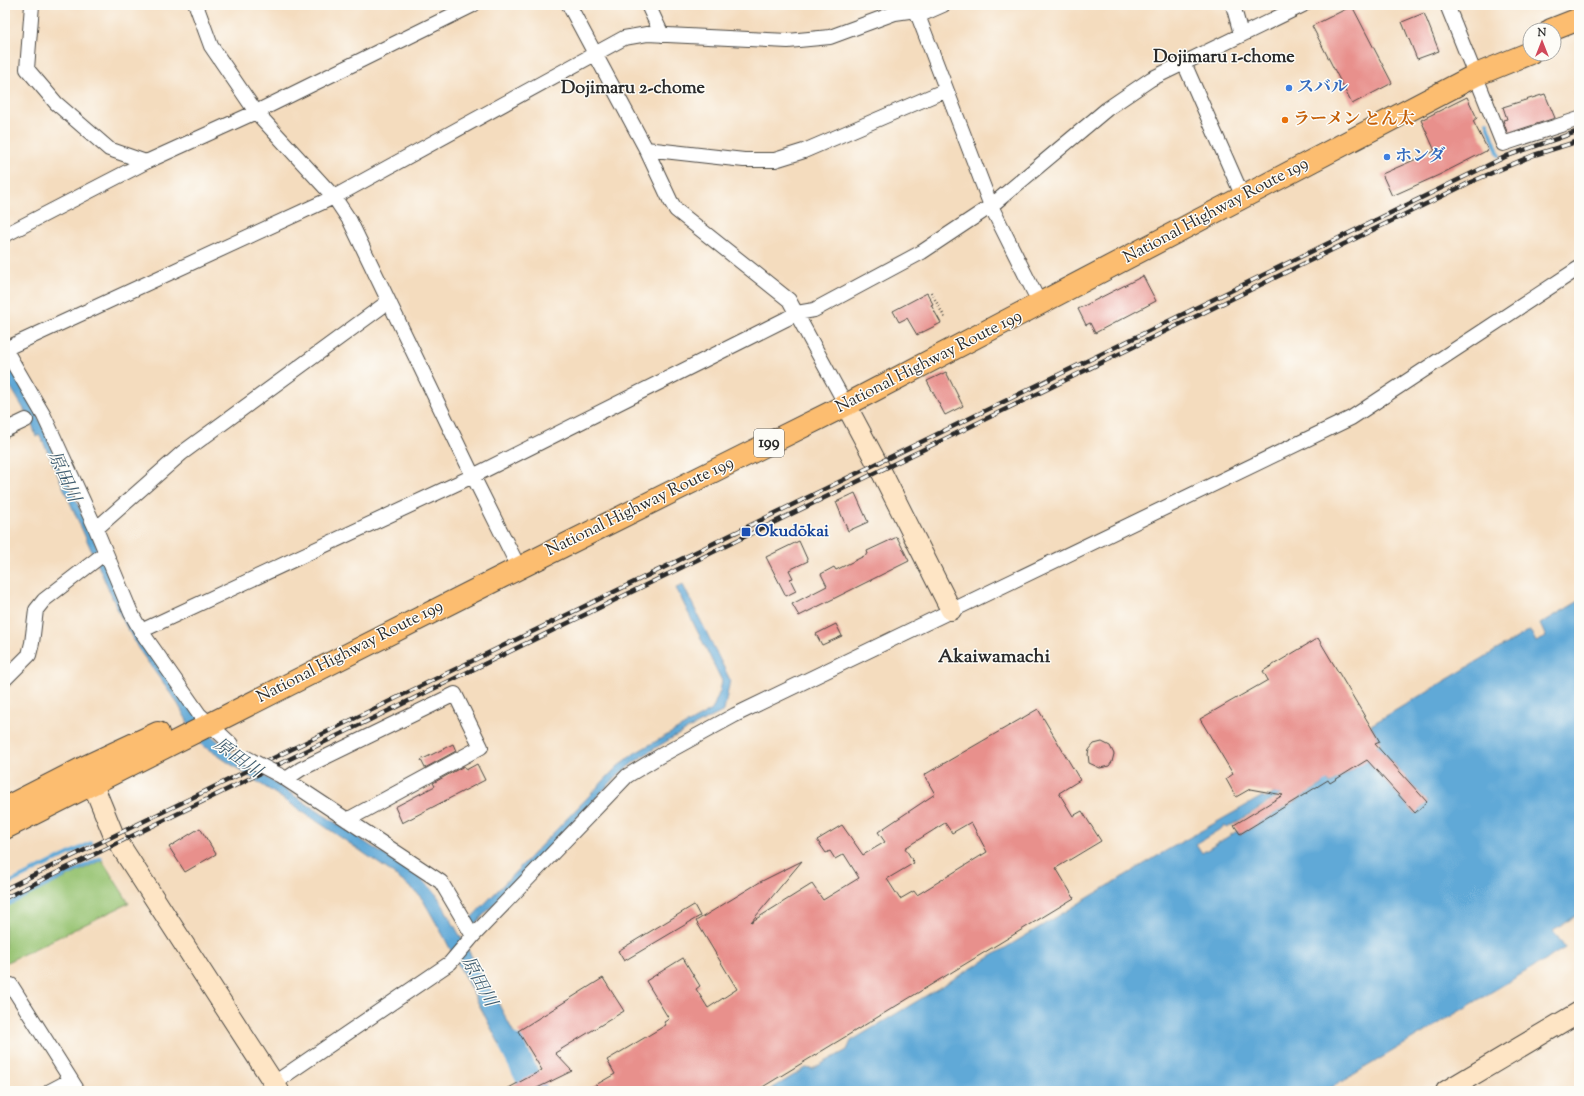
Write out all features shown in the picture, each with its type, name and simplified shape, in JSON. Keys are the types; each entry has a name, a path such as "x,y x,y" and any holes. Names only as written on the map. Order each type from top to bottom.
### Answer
{"highway":[{"path":"1562,26 1579,19"},
{"path":"1562,41 1579,34"},
{"name":"National Highway Route 199","path":"5,808 88,775 204,719 842,399 1522,43"},
{"name":"National Highway Route 199","path":"1473,69 1522,55"},
{"name":"National Highway Route 199","path":"5,828 88,775"}],"street":[{"path":"32,5 27,69 56,103 109,149 146,162"},
{"path":"196,5 211,46 256,112 334,196 350,221 515,562"},
{"path":"5,235 146,162 256,112 473,5"},
{"path":"569,5 646,149 676,210 789,300 881,470 951,610"},
{"path":"648,5 662,35"},
{"path":"231,744 204,719 141,631 131,613 96,529 44,416 5,349 334,196 594,52 624,38 647,34 788,40 830,36 895,13 943,5"},
{"path":"1233,5 1241,34"},
{"path":"141,631 473,476 797,313 814,310 922,252 991,206 1107,109 1151,79 1303,5"},
{"path":"1446,5 1503,144 1579,118"},
{"path":"916,10 991,206 1037,298"},
{"path":"1184,63 1240,191"},
{"path":"646,149 744,160 775,160 804,151 946,90"},
{"path":"88,775 114,836 277,1087 450,963 473,936 627,776 735,714 1351,418 1579,268"},
{"path":"96,529 182,453 388,302"},
{"path":"5,430 26,420"},
{"path":"5,679 29,655 36,610 44,600 105,553"},
{"path":"283,778 455,694 481,747 347,820"},
{"path":"245,757 283,778 441,882 473,936"},
{"path":"5,985 11,986 75,1086 50,1091"},
{"path":"1446,1091 1579,1012"}],"path":[{"path":"931,292 946,320"}],"green space":[{"path":"102,860 129,903 5,963 5,907"}],"water":[{"path":"5,358 32,403 127,613 213,737 243,762 418,877 431,888 438,897 497,1001 535,1073 519,1082 443,935 423,900 417,893 387,869 199,743 178,704 138,648 121,617 45,446 39,435 36,437 32,423 5,377"},
{"path":"683,585 730,680 724,711 657,747 620,773 474,925 470,919 617,767 635,753 712,710 720,691 722,681 676,588"},
{"path":"1579,601 1579,914 1553,930 1565,948 1326,1091 768,1091 806,1068 812,1069 847,1050 851,1041 1169,849 1263,796 1265,799 1319,766 1330,784 1355,768 1344,749 1352,759 1381,743 1371,725 1530,630 1536,642 1546,637 1540,624","holes":["1383,752 1428,802 1415,814 1369,763","1316,773 1323,784 1240,835 1237,831 1202,853 1196,844 1225,826 1227,828"]}],"building":[{"path":"1352,6 1392,83 1352,104 1312,26"},
{"path":"1424,13 1439,51 1417,59 1402,22"},
{"path":"1545,94 1555,118 1509,133 1507,132 1503,120 1507,119 1503,107"},
{"path":"1467,97 1477,118 1473,121 1488,150 1439,175 1392,196 1382,174 1435,151 1421,120"},
{"path":"1143,276 1156,301 1095,333 1090,323 1086,325 1078,309"},
{"path":"927,293 933,304 931,305 941,323 917,335 907,318 899,322 893,311"},
{"path":"946,372 963,406 945,415 927,381"},
{"path":"855,493 868,522 848,531 836,502"},
{"path":"897,537 909,561 799,616 792,604 827,586 821,574 834,567 836,570 868,554 867,551"},
{"path":"799,541 808,561 789,570 793,578 790,579 796,591 786,596 766,557"},
{"path":"836,624 842,636 822,645 816,634"},
{"path":"1318,638 1380,742 1375,744 1427,802 1415,813 1367,760 1330,783 1328,780 1240,834 1234,825 1283,795 1250,789 1236,797 1226,779 1233,774 1200,719 1268,680 1263,671"},
{"path":"1038,709 1080,780 1059,793 1073,816 1082,811 1101,841 1056,868 1074,898 756,1091 585,1091 615,1074 607,1060 666,1025 664,1022 669,1019 646,981 683,958 700,986 696,989 708,1008 737,989 696,921 760,882 802,861 751,922 812,884 823,900 859,878 844,854 835,859 830,851 826,853 817,840 842,825 863,855 885,842 878,832 935,794 924,775","holes":["971,822 987,852 917,895 914,891 900,899 887,879 914,863 905,848 945,823 952,833"]},
{"path":"1102,742 1110,746 1114,754 1112,762 1109,766 1100,768 1089,763 1088,754 1089,750 1094,744"},
{"path":"453,744 456,751 425,768 421,760"},
{"path":"477,764 485,780 402,823 395,807 435,786 433,783 464,766 466,770"},
{"path":"200,828 216,854 185,872 169,847"},
{"path":"694,905 700,916 624,961 618,951"},
{"path":"603,978 624,1011 555,1053 572,1071 531,1091 503,1091 542,1070 518,1031"}],"waterway":[{"path":"1487,122 1499,155"},
{"path":"5,885 91,843"},
{"path":"5,906 101,858"},
{"name":"原田川","path":"512,1046 535,1091"}],"railway":[{"path":"5,889 1507,156 1579,131"},
{"path":"5,898 1473,181 1534,155 1579,141"}],"place":[{"name":"スバル","path":"1289,88"},
{"name":"ラーメン とん太","path":"1285,120"},
{"name":"ホンダ","path":"1387,157"},
{"name":"Okudōkai","path":"746,532"}],"district":[{"name":"Dojimaru 1-chome","path":"1224,58"},
{"name":"Dojimaru 2-chome","path":"633,89"},
{"name":"Akaiwamachi","path":"994,657"}]}
